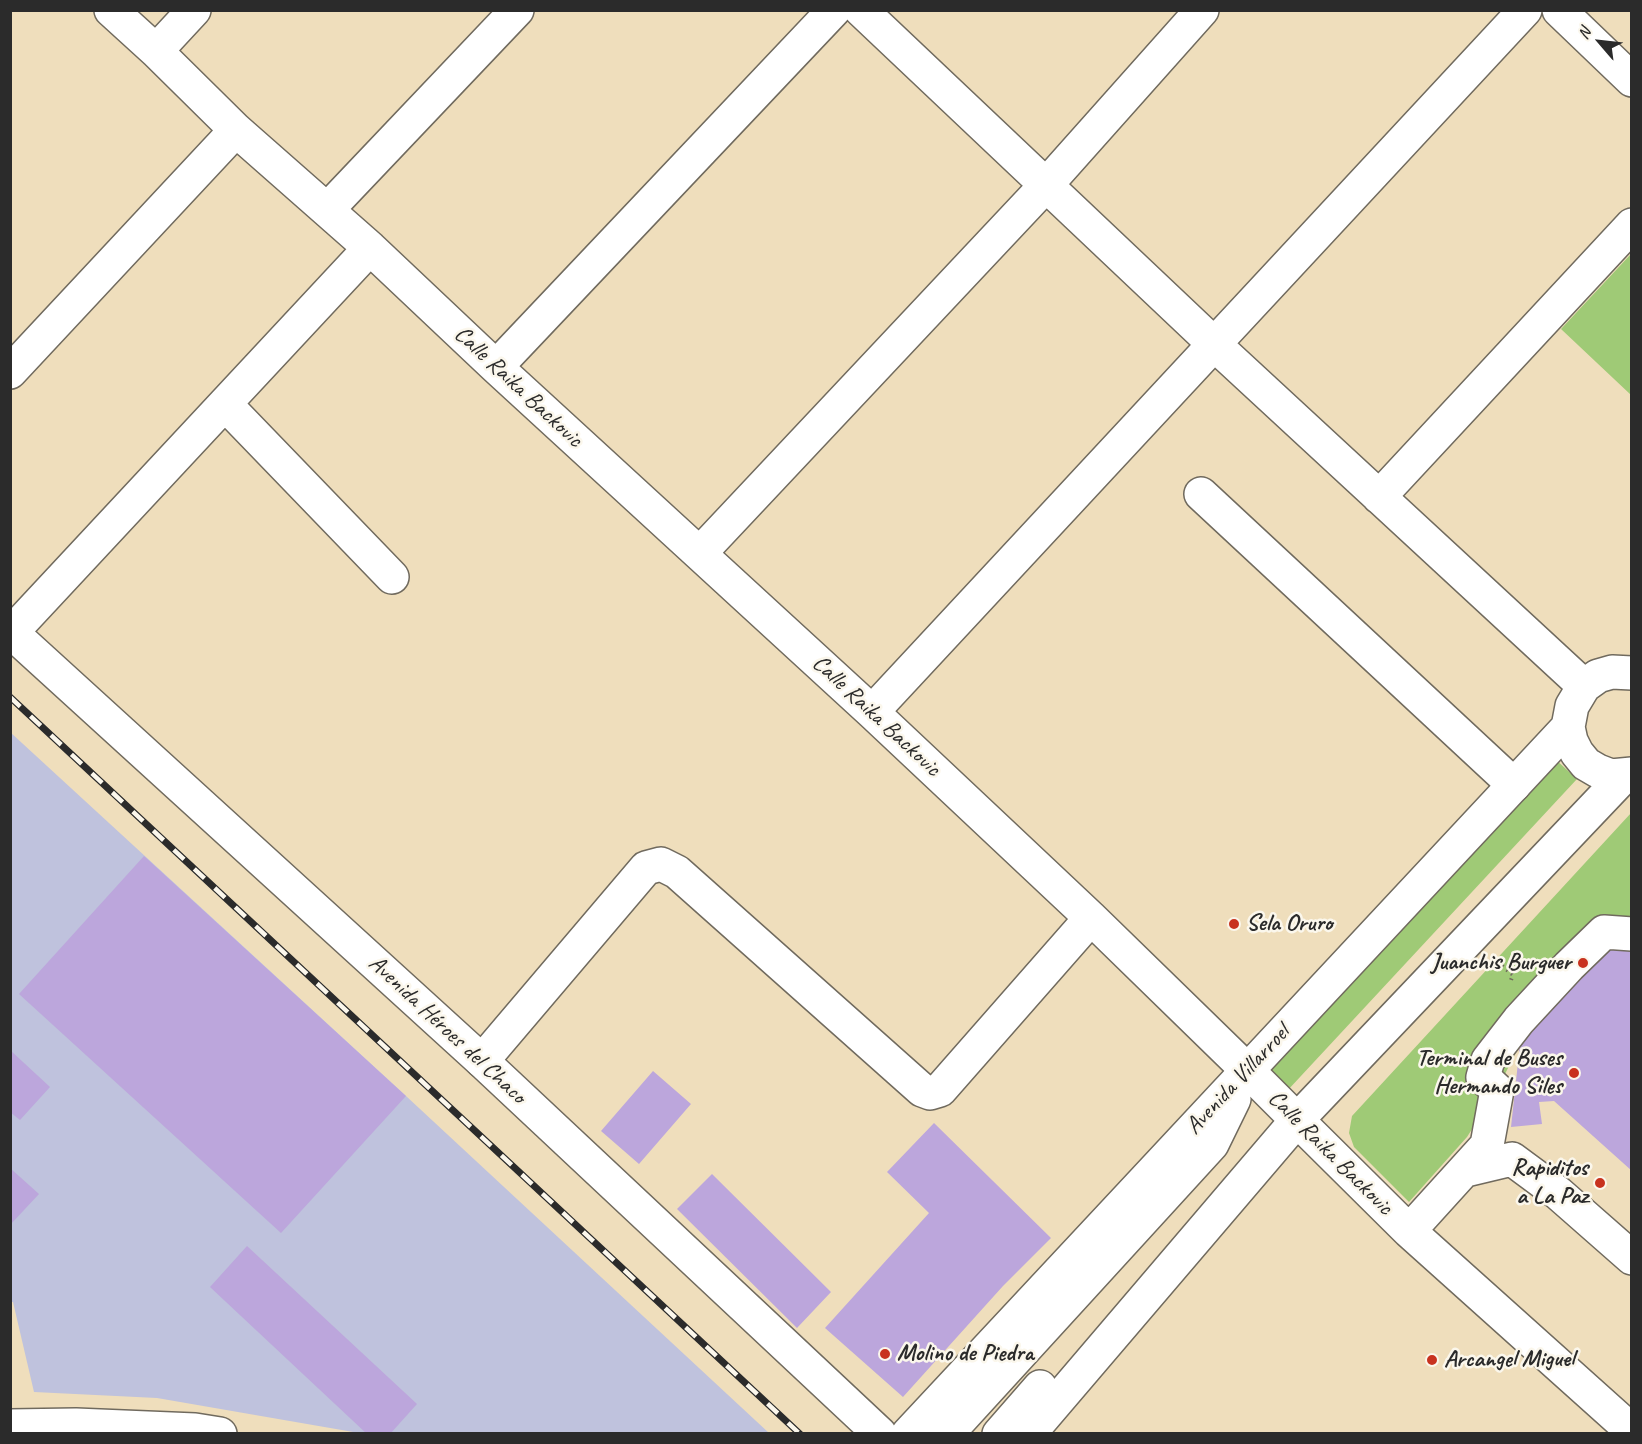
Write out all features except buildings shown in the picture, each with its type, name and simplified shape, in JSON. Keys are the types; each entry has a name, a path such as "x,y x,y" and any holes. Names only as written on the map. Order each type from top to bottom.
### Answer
{"street":[{"name":"Calle Raika Backovic","path":"111,10 236,130 369,248 872,712 1091,918 1409,1231 1620,1429"},
{"path":"156,51 194,10"},
{"path":"327,210 517,10"},
{"path":"496,367 834,10"},
{"path":"861,10 1214,344 1584,686"},
{"path":"700,553 1047,184 1202,10"},
{"path":"872,712 1525,10"},
{"path":"1559,10 1632,80"},
{"path":"10,372 236,130"},
{"path":"1379,496 1632,225"},
{"path":"11,632 369,248"},
{"path":"225,404 392,577"},
{"path":"1201,494 1514,786"},
{"name":"Avenida Héroes del Chaco","path":"11,632 482,1061 880,1434"},
{"path":"1628,775 1604,774 1586,764 1571,741 1568,727 1572,706 1584,686 1598,676 1630,671"},
{"name":"Avenida Villarroel","path":"908,1434 1568,727"},
{"path":"1029,1434 1297,1120 1628,775"},
{"path":"482,1061 646,868 661,864 677,872 922,1090 930,1093 940,1090 1091,918"},
{"path":"1409,1231 1487,1145 1497,1090 1483,1077 1488,1060 1519,1020 1604,932 1632,934"},
{"path":"947,1434 1212,1144 1247,1070"},
{"path":"999,1434 1231,1175 1297,1120"},
{"path":"1466,1170 1512,1159 1558,1193 1632,1258"},
{"path":"10,1426 195,1430 220,1434"}],"path":[{"path":"1469,939 1513,975 1508,985"}],"shaded area":[{"path":"10,732 769,1433 359,1433 157,1398 34,1392 13,1302 10,1302"}],"green space":[{"path":"1631,254 1631,395 1561,329"},
{"path":"1555,759 1577,779 1274,1105 1252,1085"},
{"path":"1631,813 1631,918 1520,1044 1497,1090 1467,1137 1409,1202 1354,1147 1349,1133 1352,1116"}],"railway":[{"path":"10,697 800,1434"}],"place":[{"name":"Sela Oruro","path":"1234,924"},
{"name":"Juanchis Burguer","path":"1583,963"},
{"name":"Terminal de Buses Hermando Siles","path":"1574,1073"},
{"name":"Rapiditos a La Paz","path":"1600,1183"},
{"name":"Molino de Piedra","path":"885,1354"},
{"name":"Arcangel Miguel","path":"1432,1360"}]}
